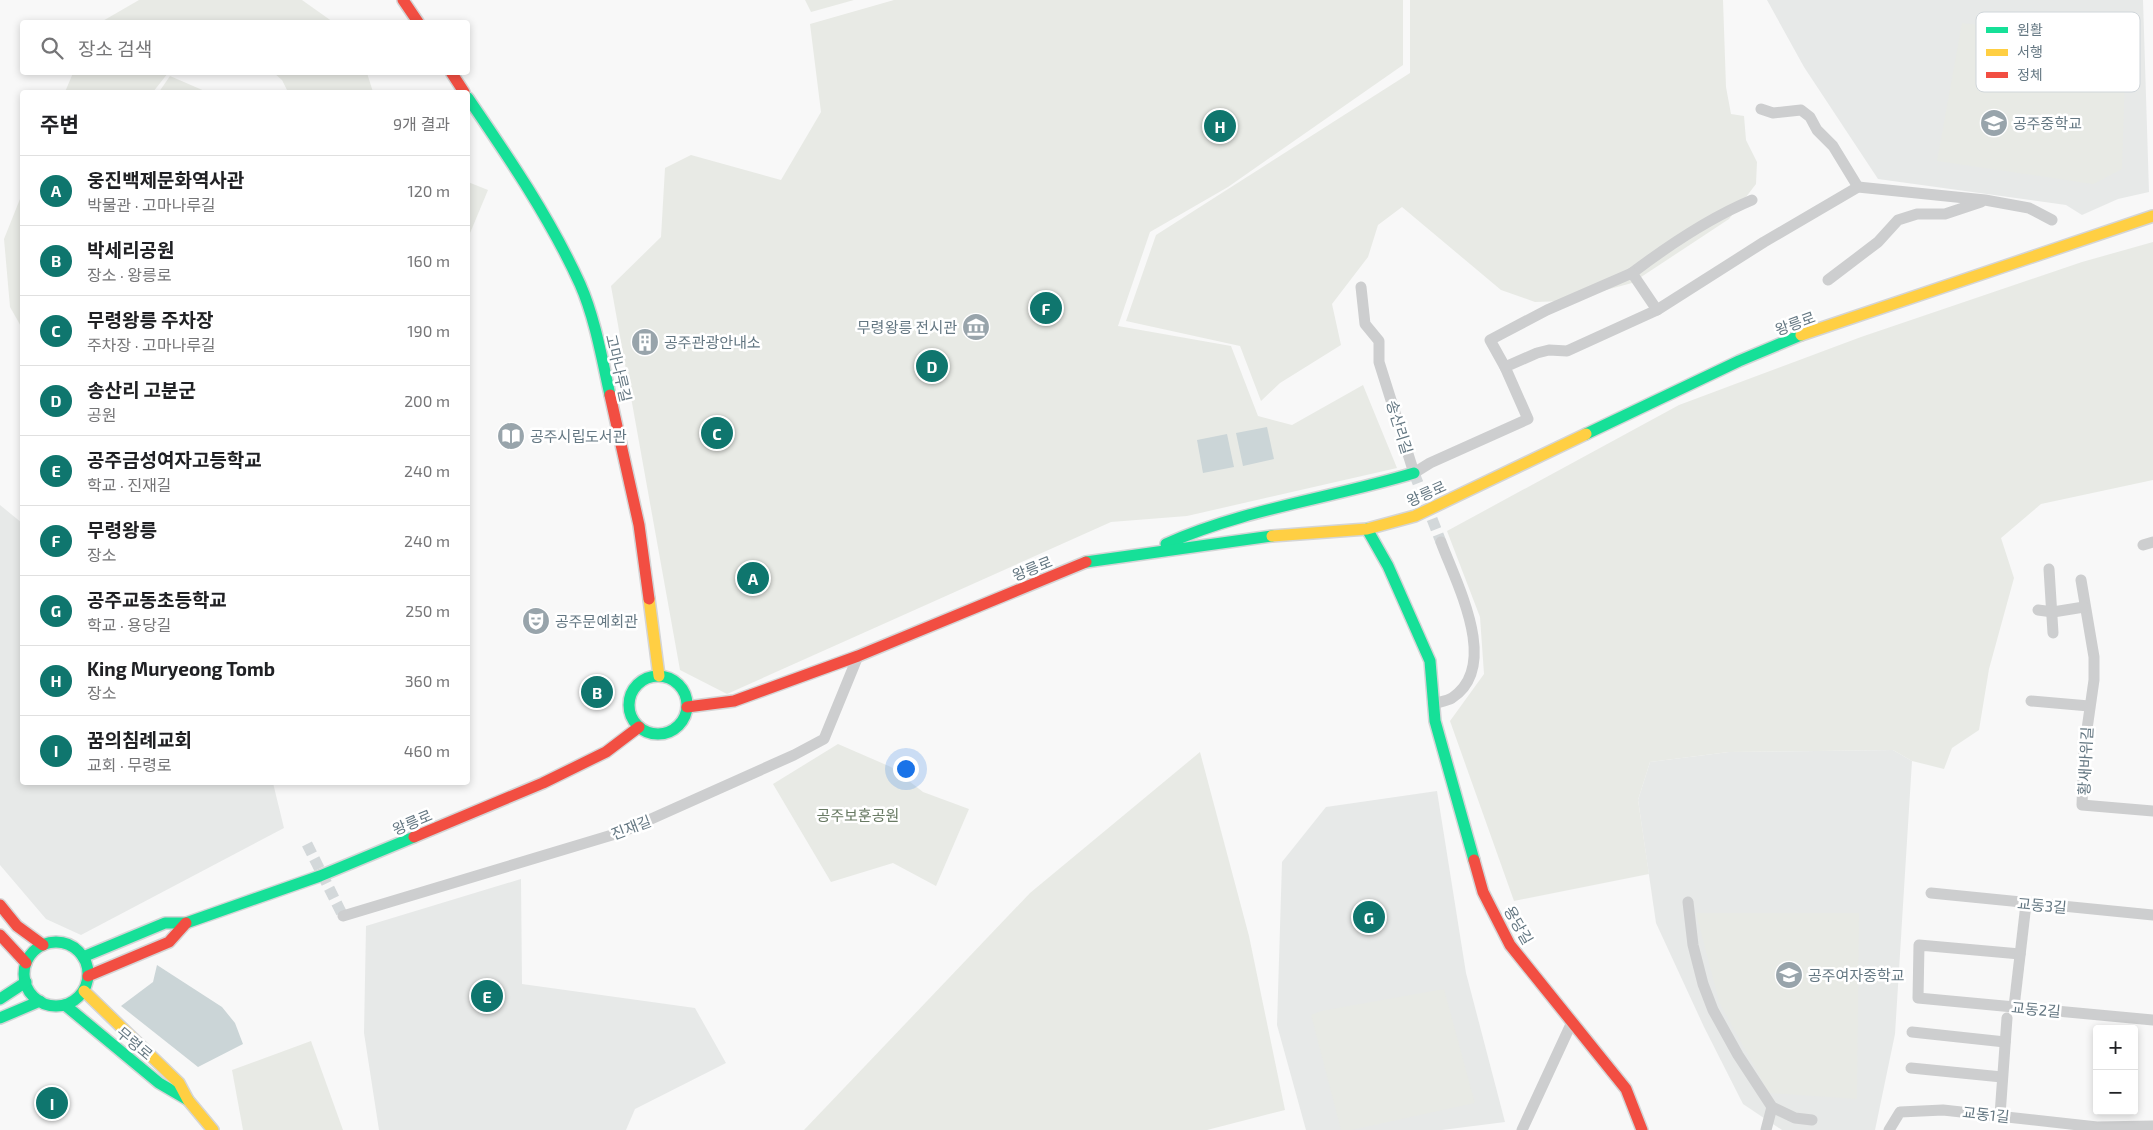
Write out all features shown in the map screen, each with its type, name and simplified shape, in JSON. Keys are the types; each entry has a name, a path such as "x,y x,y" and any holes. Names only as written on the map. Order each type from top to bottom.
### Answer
{"main road":[{"path":"403,0 417,20"},
{"path":"453,75 463,90"},
{"name":"고마나루길","path":"470,101 540,205 581,286 599,347 639,525 658,676"},
{"name":"왕릉로","path":"687,707 734,701 858,656 1090,560 1263,536 1366,529 1415,516 1739,361 1795,338 2153,216"},
{"path":"1148,552 1194,531 1247,514 1366,488 1414,473"},
{"name":"용당길","path":"1366,529 1388,566 1430,661 1435,721 1483,892 1510,945 1626,1089 1642,1130"},
{"path":"658,676 668,677 682,689 687,707 685,717 671,731 652,734 639,727 630,715 630,696 641,681 658,676"},
{"name":"왕릉로","path":"83,957 166,923 186,923 320,876 543,784 606,752 639,727"},
{"path":"0,905 18,926 43,945"},
{"name":"왕릉로","path":"88,976 169,942 186,923"},
{"path":"0,935 26,963"},
{"path":"52,943 70,946 83,957 88,976 84,991 73,1002 56,1006 40,1001 28,990 26,963 36,950 43,945 52,943"},
{"path":"0,999 26,982"},
{"name":"무령로","path":"84,991 179,1083 188,1100 213,1130"},
{"path":"0,1018 40,1001"},
{"name":"무령로","path":"65,1005 173,1093 188,1100"}],"street":[{"path":"1760,109 1773,113 1802,110 1810,117 1817,130 1833,146 1858,187"},
{"path":"1504,367 1537,353 1549,350 1567,351 1656,310 1764,242 1858,187 1985,200 2029,208 2052,220"},
{"path":"1414,473 1430,463 1528,419 1490,340 1547,310 1632,273 1665,248 1729,209 1752,200"},
{"path":"1828,280 1878,242 1898,220 1917,214 1945,214 1985,200"},
{"path":"1632,273 1656,310"},
{"name":"송산리길","path":"1361,286 1366,324 1379,341 1379,362 1414,473"},
{"path":"1433,704 1451,698 1466,682 1474,664 1475,639 1464,602 1440,542"},
{"path":"2048,569 2053,612 2053,632"},
{"name":"황새바위길","path":"2080,580 2094,657 2094,680 2084,750 2082,805 2153,812"},
{"path":"2038,610 2053,612 2084,607"},
{"name":"진재길","path":"342,916 622,832 794,755 824,739 858,656"},
{"name":"황새바위길","path":"2031,701 2089,706"},
{"name":"교동3길","path":"1931,893 2026,904 2153,915"},
{"path":"1688,902 1693,945 1703,984 1713,1010 1752,1079 1772,1107 1795,1118 1812,1120"},
{"path":"2014,1007 2026,904"},
{"name":"교동2길","path":"2020,954 1919,945 1918,998 2153,1020"},
{"path":"2000,1115 2007,1018"},
{"path":"1522,1130 1572,1022"},
{"path":"1912,1032 2005,1042"},
{"path":"1911,1068 2002,1077"},
{"path":"1766,1130 1772,1107"},
{"name":"교동1길","path":"1889,1130 1900,1112 1943,1110 2097,1127 2153,1126"}],"shaded area":[{"name":"공주중학교","path":"1767,0 2143,0 2149,192 2118,199 2082,215 2066,205 1878,179 1804,67"},
{"path":"1267,427 1274,459 1243,466 1236,433"},
{"path":"1227,434 1234,467 1203,473 1197,440"},
{"path":"0,505 20,521 20,785 273,785 284,828 81,935 46,919 0,865"},
{"name":"공주여자중학교","path":"1893,750 1912,761 1895,1034 1875,1130 1782,1130 1743,1104 1704,1027 1656,923 1638,800 1650,762 1729,752"},
{"path":"1437,791 1466,973 1505,1122 1442,1130 1306,1130 1277,1025 1282,862 1326,807"},
{"path":"521,879 522,984 695,1008 726,1063 635,1109 626,1130 379,1130 364,1033 366,926"},
{"path":"157,965 222,1007 235,1023 243,1044 198,1067 121,1006 153,982"}],"green space":[{"path":"139,0 302,0 330,20 104,20"},
{"path":"805,0 854,0 811,12"},
{"path":"894,0 1403,0 1403,65 1228,187 1150,232 1118,326 1231,346 1258,416 1292,425 1363,385 1397,468 1187,516 1111,522 727,694 680,670 611,286 661,237 665,168 691,155 781,180 821,112 810,24"},
{"path":"1410,0 1723,0 1726,87 1731,114 1744,116 1746,140 1757,162 1756,184 1729,219 1632,283 1565,301 1535,302 1501,290 1402,207 1378,225 1368,257 1332,304 1341,345 1280,383 1261,401 1240,346 1126,321 1156,235 1410,73"},
{"path":"1962,23 1976,25 1976,92 2124,92 2122,169 2093,184 1937,161"},
{"path":"72,75 166,75 155,90 66,90"},
{"path":"276,75 368,75 372,90 287,90 282,80"},
{"path":"170,76 202,90 160,90"},
{"path":"470,183 488,190 470,233"},
{"path":"20,199 20,324 10,307 4,239"},
{"path":"2153,242 2153,480 2041,504 2001,538 2014,578 1989,669 1979,730 1952,748 1944,769 1912,761 1893,750 1729,752 1650,762 1638,800 1649,874 1514,901 1450,721 1484,674 1480,617 1447,531 1679,405 1861,337 2082,262"},
{"name":"공주보훈공원","path":"838,744 891,767 923,792 969,809 936,886 893,863 831,882 773,784"},
{"path":"1200,752 1249,936 1285,1110 1207,1130 804,1130 1030,893"},
{"path":"1696,913 1859,913 1857,1099 1769,1093 1719,1002"},
{"path":"1444,989 1475,1103 1351,1130 1341,1130 1311,1015 1321,1011"},
{"path":"311,1041 343,1130 243,1130 232,1070"}],"tunnel":[{"path":"1414,473 1441,542"},
{"path":"307,844 343,916"}],"traffic: fast":[{"path":"470,101 514,166 542,212 580,284 594,325 610,395"},
{"path":"1586,434 1739,361 1801,335"},
{"path":"1166,544 1196,532 1257,513 1414,473"},
{"path":"1367,529 1388,566 1430,661 1435,721 1474,860"},
{"path":"1086,562 1272,536"},
{"path":"652,676 664,676 679,684 687,699 687,705 687,711 679,726 664,734 652,734 637,726 629,711 629,699 637,684 652,676"},
{"path":"83,957 165,923 186,923 320,876 414,837"},
{"path":"56,942 74,948 82,956 88,974 82,992 74,1000 56,1006 38,1000 30,992 24,974 30,956 38,948 56,942"},
{"path":"0,999 26,982"},
{"path":"0,1018 40,1001"},
{"path":"65,1005 159,1083 188,1100"}],"traffic: slow":[{"path":"1801,335 2153,216"},
{"path":"1272,536 1367,529 1415,516 1586,434"},
{"path":"649,599 659,676"},
{"path":"84,991 179,1083 188,1100 213,1130"}],"traffic: jam":[{"path":"403,0 417,20"},
{"path":"453,75 463,90"},
{"path":"610,395 639,525 649,599"},
{"path":"687,707 734,701 858,656 1086,562"},
{"path":"414,837 543,783 606,752 639,727"},
{"path":"1474,860 1483,892 1510,945 1626,1089 1642,1130"},
{"path":"0,905 17,926 43,945"},
{"path":"88,976 169,942 186,923"},
{"path":"0,935 26,963"}],"place":[{"name":"공주중학교","path":"1994,123"},
{"name":"King Muryeong Tomb","path":"1220,126"},
{"name":"무령왕릉","path":"1046,308"},
{"name":"무령왕릉 전시관","path":"976,327"},
{"name":"공주관광안내소","path":"645,342"},
{"name":"송산리 고분군","path":"932,366"},
{"name":"무령왕릉 주차장","path":"717,433"},
{"name":"공주시립도서관","path":"511,436"},
{"name":"웅진백제문화역사관","path":"753,578"},
{"name":"공주문예회관","path":"536,621"},
{"name":"박세리공원","path":"597,692"},
{"name":"공주교동초등학교","path":"1369,917"},
{"name":"공주여자중학교","path":"1789,975"},
{"name":"공주금성여자고등학교","path":"487,996"},
{"name":"꿈의침례교회","path":"52,1103"}]}
